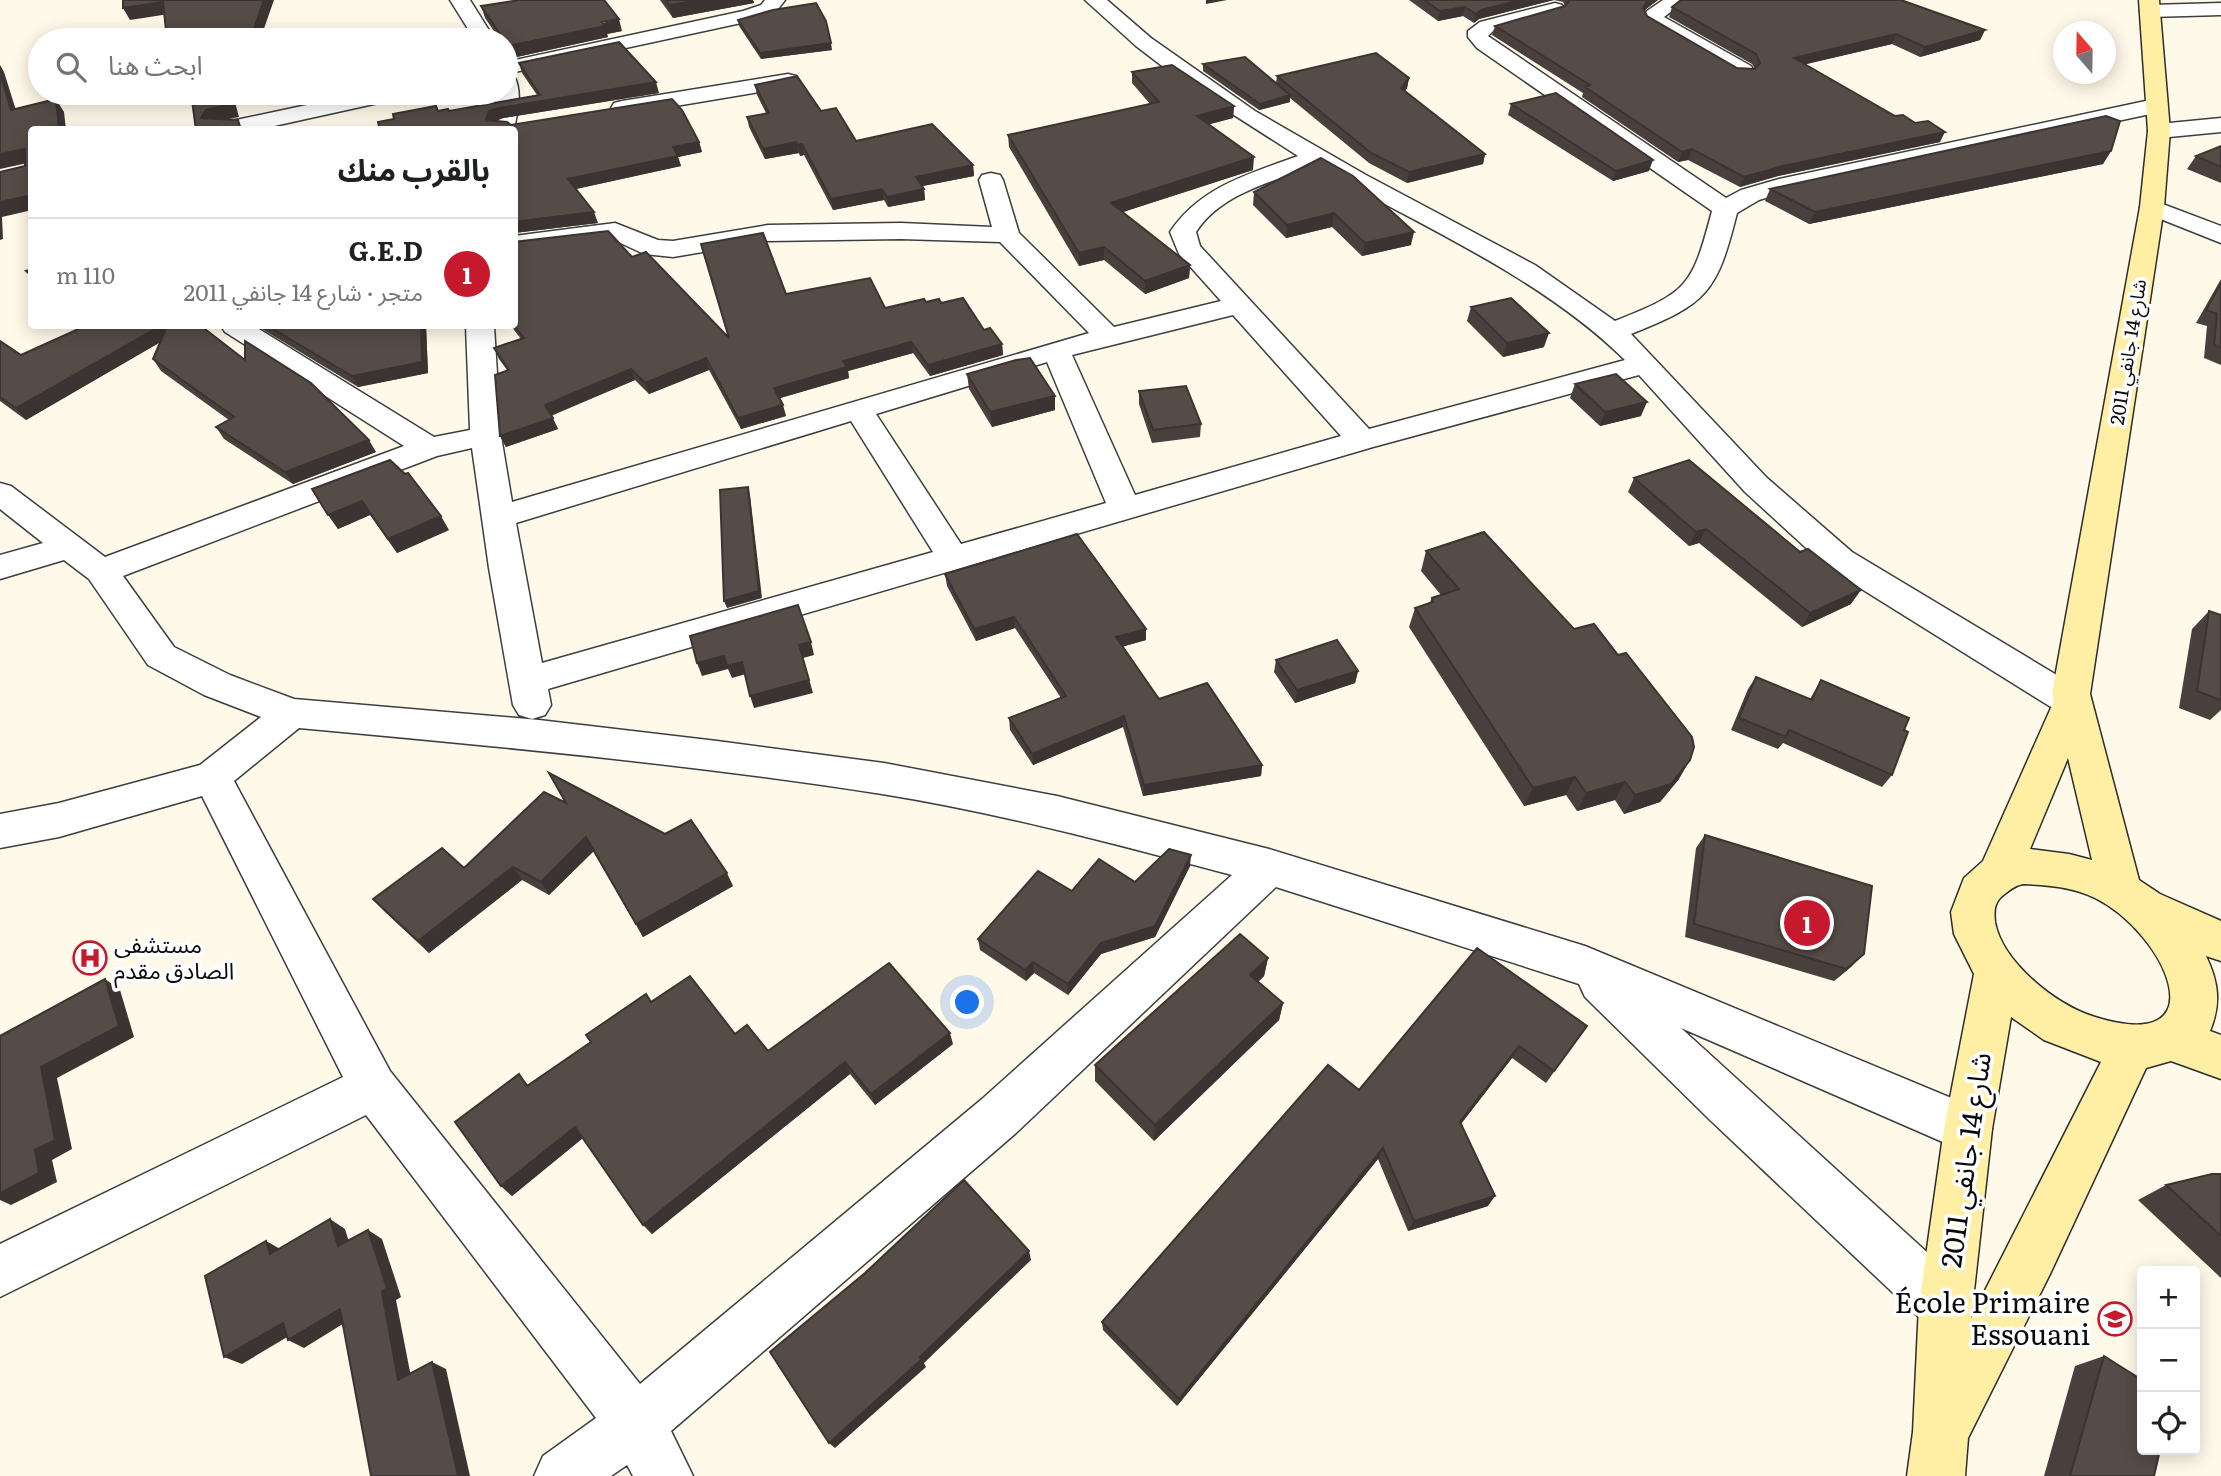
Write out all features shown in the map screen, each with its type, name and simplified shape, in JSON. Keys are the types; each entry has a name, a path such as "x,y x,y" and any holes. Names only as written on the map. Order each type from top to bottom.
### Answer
{"main road":[{"name":"شارع 14 جانفي 2011","path":"1999,873 2072,702 2152,207 2157,119 2150,5"},
{"name":"شارع 14 جانفي 2011","path":"2072,702 2131,898"},
{"path":"2221,942 2088,875 2054,867 2024,866 1999,873 1980,890 1972,913 1978,942 1997,974 2024,1002 2058,1024 2096,1040 2153,1043 2221,1057"},
{"path":"2131,898 2168,928 2187,953 2198,980 2200,1005 2191,1025 2153,1043"},
{"name":"شارع 14 جانفي 2011","path":"1939,1454 1945,1305 1968,1129 1997,974"},
{"name":"شارع 14 جانفي 2011","path":"1939,1454 2032,1256 2153,1043"}],"street":[{"path":"460,0 478,28"},
{"path":"518,65 748,16 768,9 775,0"},
{"path":"1095,0 1206,91 1526,271 1612,332 1756,485 1840,560 2072,702"},
{"path":"1676,0 1652,19 1743,71"},
{"path":"2150,5 2221,9"},
{"path":"1555,9 1487,26 1478,31 1478,37 1484,44 1725,209"},
{"path":"598,112 788,80"},
{"path":"240,126 337,105"},
{"path":"503,126 507,105"},
{"path":"1612,332 1681,301 1697,288 1713,257 1725,209 1750,195 1779,186 2157,119 2221,125"},
{"path":"518,126 530,124"},
{"path":"1320,157 1222,194 1186,223 1182,232 1188,248 1362,440"},
{"path":"991,180 1007,235 1108,337"},
{"path":"2152,207 2221,235"},
{"path":"518,243 615,231 653,247 673,249 778,233 901,231 1007,235"},
{"path":"499,517 1056,350 1240,305"},
{"path":"240,329 429,448"},
{"path":"480,329 486,436 506,568 539,735"},
{"path":"1056,350 1125,510"},
{"path":"527,681 1362,440 1645,364"},
{"path":"859,410 954,559"},
{"path":"101,570 429,448 486,436"},
{"path":"0,493 101,570 160,656 217,685 292,713 539,735 884,779 1057,811 1269,867 1585,967 1968,1129"},
{"path":"0,567 68,547"},
{"path":"0,831 59,820 212,777 292,713"},
{"path":"212,777 373,1087 636,1424 664,1476"},
{"path":"563,1476 636,1424 999,1115 1269,867"},
{"path":"1585,967 1726,1103 1945,1305"},
{"path":"0,1271 373,1087"}],"building":[{"path":"123,0 264,0 254,28 166,28 163,2 123,8"},
{"path":"520,0 604,0 619,19 602,22 605,26 518,44 518,28 496,28 481,6"},
{"path":"666,0 701,0 669,5"},
{"path":"1424,0 1521,0 1481,10 1476,14 1465,7 1440,11"},
{"path":"1570,0 1648,0 1643,8 1647,16 1737,68 1755,69 1760,63 1756,54 1672,7 1681,0 1901,0 1985,30 1925,47 1896,34 1794,58 1895,116 1903,115 1915,123 1928,121 1945,132 1783,166 1744,177 1692,149 1682,152 1585,87 1590,85 1495,26 1565,6"},
{"path":"816,3 826,21 831,43 760,53 738,20 773,10"},
{"path":"619,42 656,82 518,105 518,99 540,95 519,63"},
{"path":"1376,53 1409,78 1401,88 1485,154 1409,172 1371,153 1277,76"},
{"path":"1245,57 1290,95 1260,104 1203,64"},
{"path":"1172,65 1234,106 1197,116 1254,157 1111,203 1190,265 1145,281 1104,247 1079,253 1008,135 1159,102 1132,72"},
{"path":"0,73 11,110 31,105 57,105 59,126 28,126 28,196 0,202 0,172 25,166 25,149 0,154"},
{"path":"797,76 821,111 836,108 856,141 932,124 973,165 916,177 924,189 887,197 882,189 831,199 802,144 798,145 796,142 763,149 747,117 769,113 755,85"},
{"path":"1556,93 1653,160 1616,171 1511,104"},
{"path":"672,99 682,110 699,142 673,147 678,156 568,179 594,212 518,222 518,126 379,126 378,122 394,119 393,114 436,106 438,111 483,105 517,105 489,111 486,120 507,122 511,125"},
{"path":"193,105 228,105 206,110 201,118 238,120 240,126 195,126"},
{"path":"2106,116 2120,121 2111,151 1815,212 1770,189"},
{"path":"2221,146 2221,167 2196,156"},
{"path":"1321,158 1353,176 1414,232 1365,243 1334,213 1287,225 1254,192"},
{"path":"608,231 632,257 646,252 729,338 701,244 763,233 786,294 870,278 885,308 924,299 926,302 939,299 941,303 963,298 984,330 990,328 1002,344 928,365 911,342 843,361 847,367 774,388 783,405 738,418 706,358 645,383 631,369 545,405 553,418 500,436 495,375 509,370 494,348 524,338 516,329 518,242"},
{"path":"2221,283 2221,348 2214,345 2217,314 2206,310"},
{"path":"1511,298 1549,333 1507,343 1471,307"},
{"path":"78,329 155,329 16,408 0,397 0,341 21,355"},
{"path":"166,329 205,329 245,360 245,341 311,383 369,440 285,472 216,427 234,417 153,359"},
{"path":"273,329 421,329 422,362 352,376"},
{"path":"1030,358 1055,396 990,412 967,374"},
{"path":"1616,374 1647,402 1605,412 1575,384"},
{"path":"1186,386 1201,424 1153,430 1139,391"},
{"path":"390,460 405,474 408,473 441,516 388,539 362,501 328,515 312,489"},
{"path":"1689,460 1800,552 1808,549 1861,590 1810,613 1706,529 1696,532 1634,478"},
{"path":"748,487 759,591 724,601 720,490"},
{"path":"1484,532 1574,629 1594,624 1618,655 1626,653 1692,737 1694,747 1690,760 1671,784 1635,795 1625,782 1586,793 1575,777 1533,788 1415,608 1433,602 1432,598 1459,589 1426,551"},
{"path":"1077,534 1146,629 1116,637 1159,699 1207,683 1262,765 1144,785 1124,716 1032,754 1009,718 1066,696 1014,617 974,629 945,574"},
{"path":"798,605 811,642 799,645 809,680 750,696 742,662 727,666 724,656 697,663 690,636"},
{"path":"2209,611 2221,615 2221,700 2197,691"},
{"path":"1337,640 1358,671 1297,690 1276,660"},
{"path":"1756,677 1812,700 1821,680 1909,718 1904,730 1908,732 1892,775 1789,730 1786,737 1739,718"},
{"path":"549,773 665,834 691,820 727,873 636,924 586,837 541,882 513,867 418,941 373,899 442,848 464,868 544,792 566,803"},
{"path":"1705,835 1872,886 1864,954 1846,969 1694,924"},
{"path":"1169,849 1191,855 1155,926 1101,943 1068,984 1033,962 1025,970 978,939 1038,871 1072,891 1099,859 1135,882"},
{"path":"1240,934 1268,958 1250,975 1283,1003 1155,1125 1095,1065"},
{"path":"1477,948 1587,1026 1554,1071 1519,1046 1460,1122 1495,1196 1414,1221 1383,1148 1179,1399 1102,1322 1328,1065 1359,1090"},
{"path":"889,963 950,1033 871,1094 845,1062 643,1225 575,1127 501,1186 455,1122 519,1074 527,1086 591,1042 586,1035 646,994 651,1002 690,976 735,1034 747,1025 768,1051"},
{"path":"105,979 119,1026 41,1067 55,1140 35,1150 39,1173 0,1193 0,1036"},
{"path":"2221,1174 2221,1236 2166,1185"},
{"path":"964,1180 1029,1251 920,1357 922,1359 829,1443 770,1352 865,1273"},
{"path":"330,1219 338,1246 368,1230 387,1288 382,1292 398,1380 432,1362 458,1476 371,1476 340,1309 288,1340 283,1323 224,1357 205,1276 266,1241 270,1254"},
{"path":"2104,1356 2137,1377 2137,1455 2159,1455 2154,1476 2070,1476"}],"place":[{"name":"G.E.D","path":"1807,923"},
{"name":"مستشفى الصادق مقدم","path":"90,958"},
{"name":"École Primaire Essouani","path":"2115,1319"}]}
